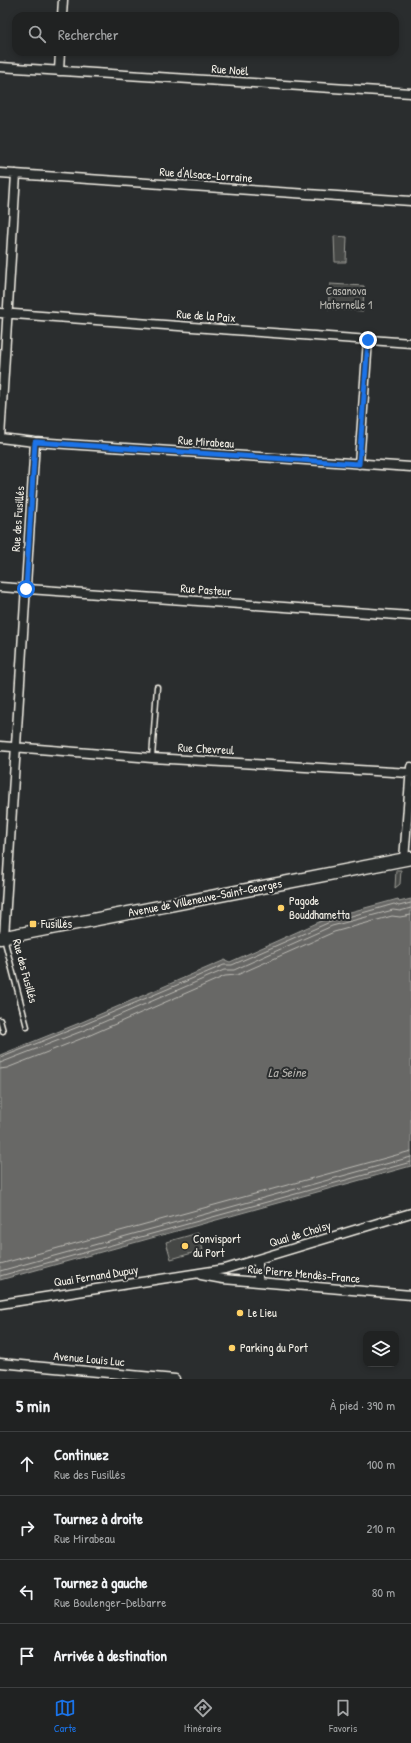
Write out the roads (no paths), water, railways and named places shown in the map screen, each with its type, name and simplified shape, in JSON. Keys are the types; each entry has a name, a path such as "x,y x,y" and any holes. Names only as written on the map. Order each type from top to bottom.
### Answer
{"main road":[{"name":"Avenue de Villeneuve-Saint-Georges","path":"2,938 408,859"}],"street":[{"path":"62,12 63,0"},
{"path":"59,71 60,56"},
{"name":"Rue Noël","path":"0,67 411,93"},
{"name":"Rue d'Alsace-Lorraine","path":"0,173 411,201"},
{"path":"0,438 4,313 16,174"},
{"name":"Rue de la Paix","path":"4,313 411,343"},
{"path":"359,464 368,340"},
{"name":"Rue Mirabeau","path":"0,438 35,442 411,467"},
{"name":"Rue des Fusillés","path":"2,938 16,746 35,442"},
{"name":"Rue Pasteur","path":"0,587 411,616"},
{"name":"Rue Chevreul","path":"0,746 16,746 152,758 410,773"},
{"path":"408,859 411,767"},
{"name":"Quai de Choisy","path":"196,1274 225,1269 258,1260 411,1213"},
{"path":"258,1260 258,1282"},
{"name":"Rue Pierre Mendès-France","path":"196,1274 223,1279 411,1295"},
{"name":"Quai Fernand Dupuy","path":"0,1304 179,1275 196,1274"},
{"name":"Avenue Louis Luc","path":"0,1363 175,1379"}],"lane":[{"path":"152,758 157,687"},
{"name":"Rue des Fusillés","path":"2,938 27,1026"},
{"path":"0,1020 3,1030"}],"water":[{"name":"La Seine","path":"398,899 399,902 411,899 411,1166 0,1280 0,1055 82,1022 225,960 230,962 328,918"}],"place":[{"name":"Pagode Bouddhametta","path":"281,908"},
{"name":"Fusillés","path":"33,924"},
{"name":"Convisport du Port","path":"185,1246"},
{"name":"Le Lieu","path":"240,1313"},
{"name":"Parking du Port","path":"232,1348"}],"park label":[{"name":"Casanova Maternelle 1","path":"346,298"}]}
